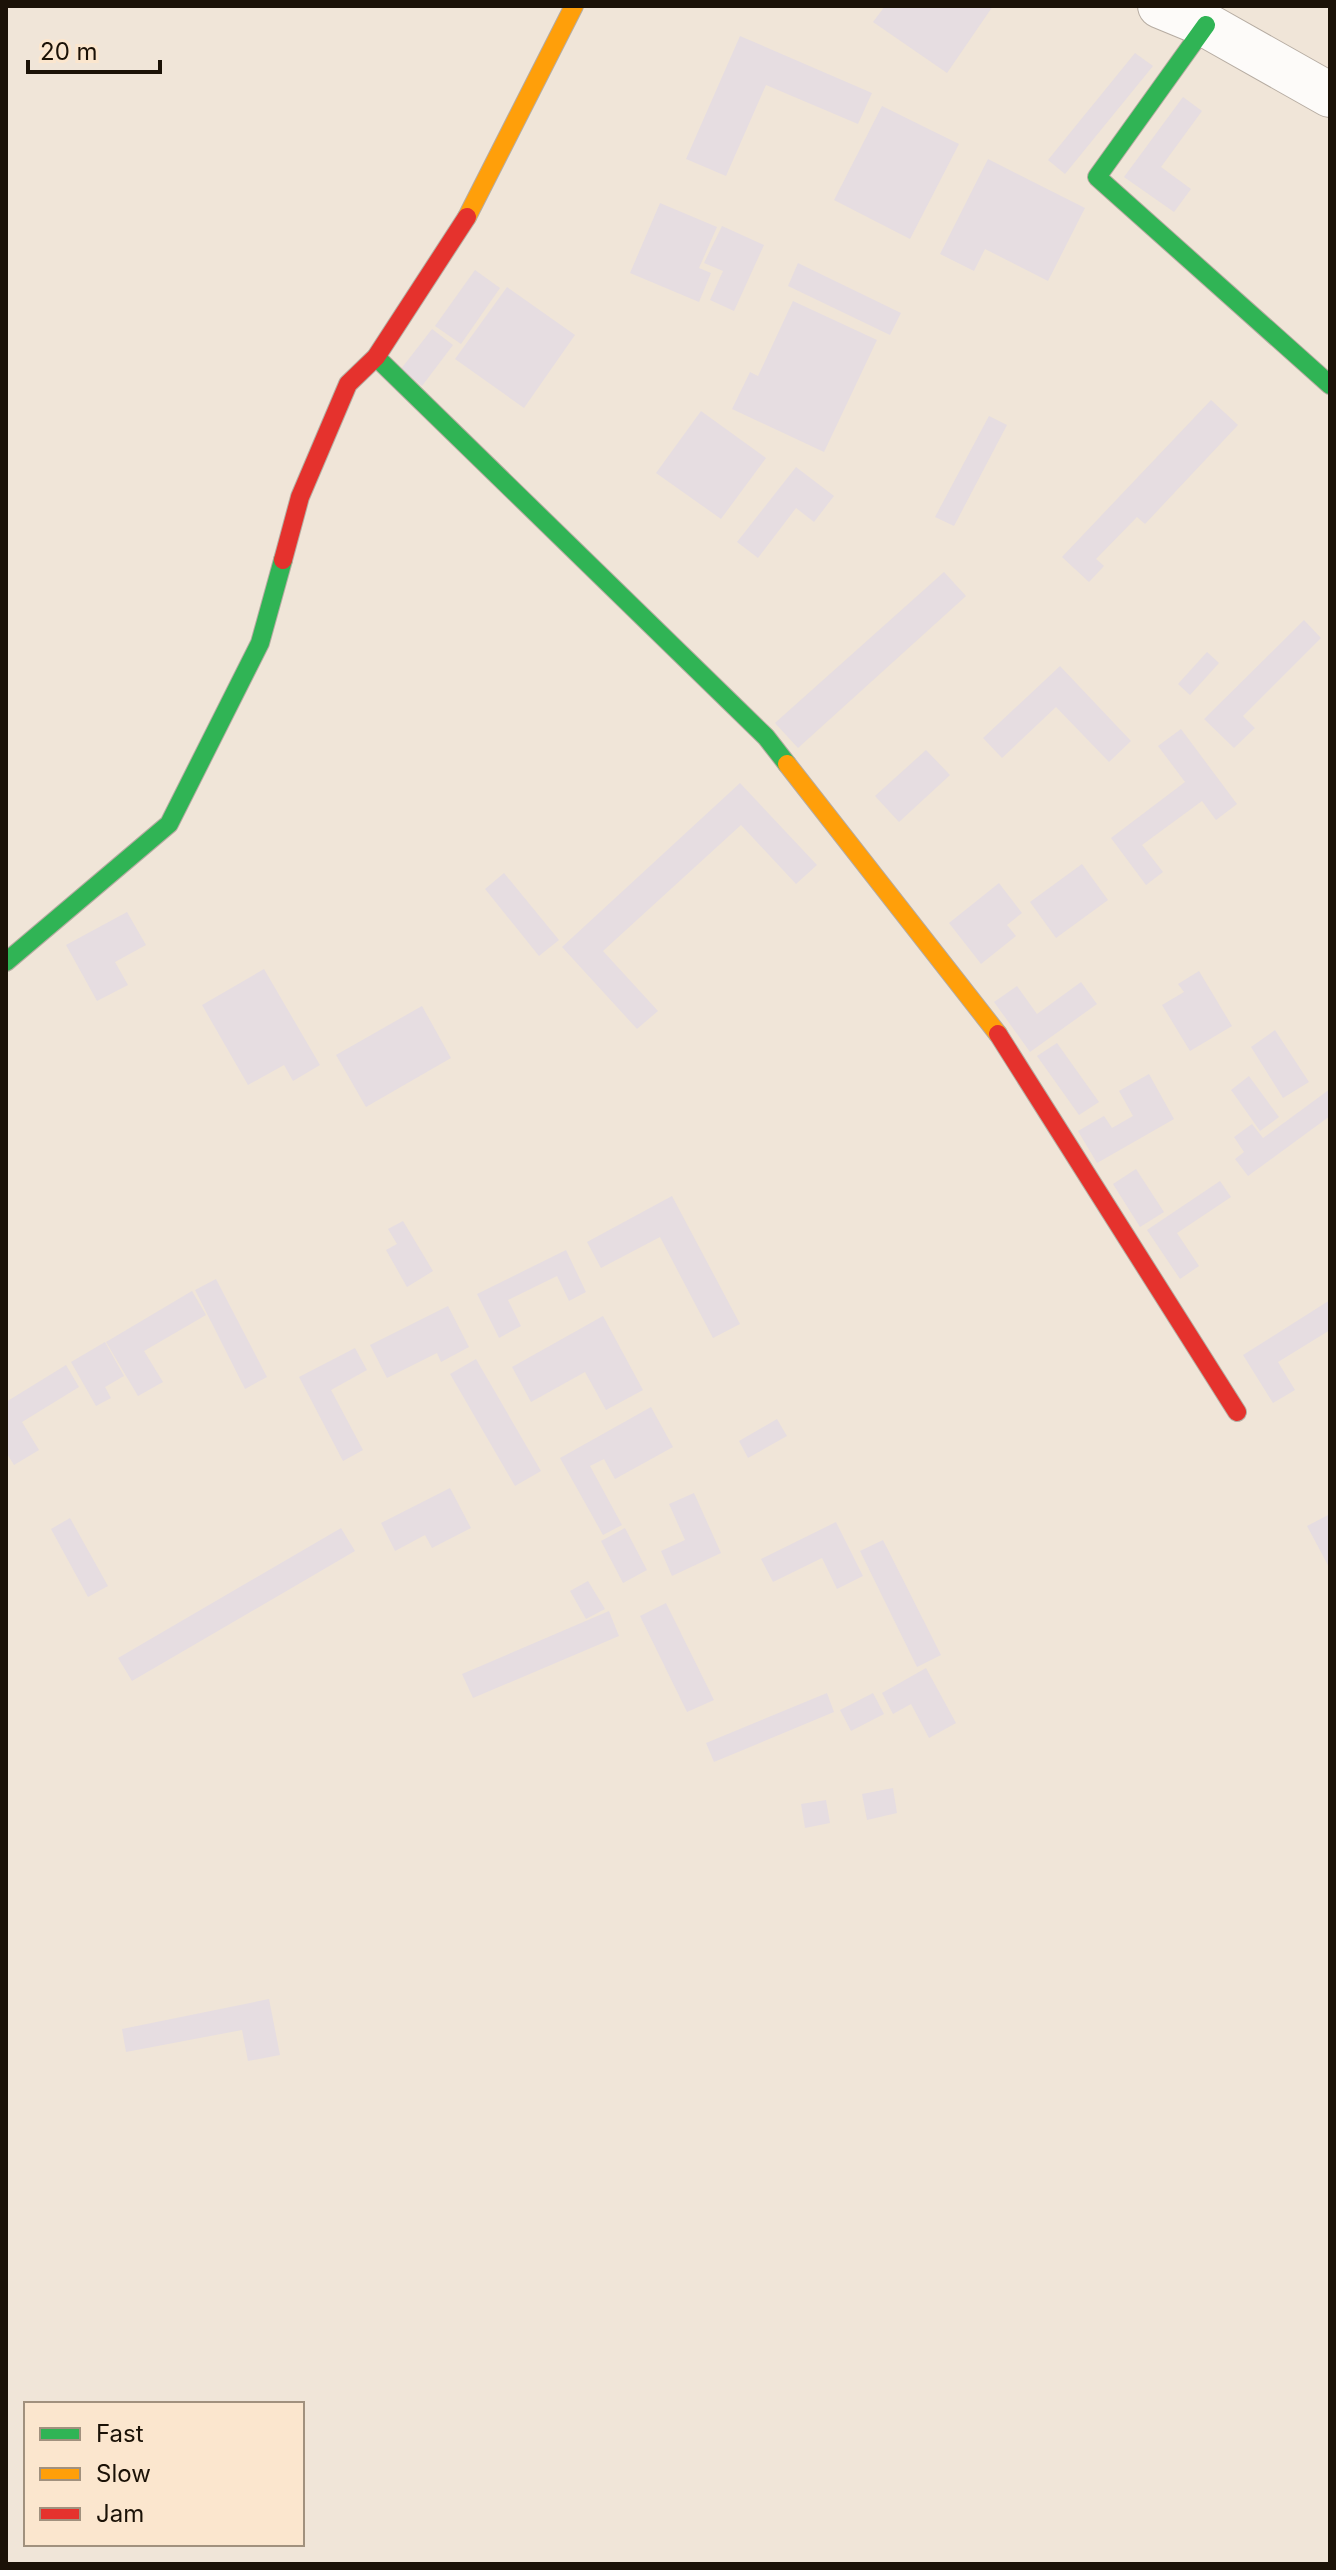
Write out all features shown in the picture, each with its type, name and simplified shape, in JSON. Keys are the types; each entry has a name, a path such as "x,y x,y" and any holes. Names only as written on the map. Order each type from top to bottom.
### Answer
{"street":[{"path":"6,962 169,824 260,643 300,497 348,384 376,357 474,207 574,6"},
{"path":"1160,6 1206,25 1330,95"},
{"path":"1206,25 1097,177 1330,385"},
{"path":"376,357 766,737 992,1024 1237,1412"}],"building":[{"path":"885,6 993,6 947,73 873,22"},
{"path":"740,36 872,93 858,124 766,85 726,176 686,159"},
{"path":"1135,53 1153,66 1065,174 1048,160"},
{"path":"1183,97 1202,111 1161,167 1191,189 1174,212 1124,177"},
{"path":"882,106 959,144 910,239 834,200"},
{"path":"988,159 1085,208 1048,281 985,249 974,271 940,254"},
{"path":"660,203 717,227 699,268 711,273 699,302 630,273"},
{"path":"722,226 764,245 734,311 710,300 723,271 704,263"},
{"path":"798,263 901,313 890,335 788,286"},
{"path":"475,270 500,288 461,344 435,326"},
{"path":"507,287 575,335 524,408 455,359"},
{"path":"793,301 877,340 824,452 732,409 750,372 758,376"},
{"path":"432,329 453,345 422,386 401,369"},
{"path":"1211,400 1238,425 1145,524 1137,517 1096,559 1104,566 1089,582 1062,557"},
{"path":"701,411 766,458 721,519 656,473"},
{"path":"989,416 1007,425 954,526 935,517"},
{"path":"796,467 834,496 814,522 796,508 758,558 737,542"},
{"path":"944,572 966,596 798,748 775,723"},
{"path":"1304,620 1321,638 1243,716 1255,728 1234,748 1204,719"},
{"path":"1207,652 1219,663 1190,695 1178,684"},
{"path":"1060,666 1131,741 1109,762 1056,707 1002,758 983,738"},
{"path":"1181,729 1237,804 1216,820 1202,801 1142,845 1163,872 1146,885 1111,838 1185,782 1158,746"},
{"path":"926,750 950,775 899,822 875,796"},
{"path":"740,783 817,865 796,884 741,825 603,951 658,1011 637,1029 562,947"},
{"path":"1082,864 1108,900 1056,938 1030,902"},
{"path":"504,873 559,940 539,956 485,889"},
{"path":"999,883 1022,913 1007,925 1016,936 981,964 949,923"},
{"path":"127,912 146,945 115,962 128,985 97,1001 66,945"},
{"path":"264,969 320,1065 293,1081 284,1065 248,1085 202,1005"},
{"path":"1199,971 1232,1026 1190,1051 1162,1005 1184,992 1178,984"},
{"path":"1081,982 1097,1004 1030,1052 994,1002 1017,986 1037,1014"},
{"path":"422,1006 451,1058 366,1107 336,1055"},
{"path":"1275,1030 1309,1082 1283,1098 1251,1047"},
{"path":"1057,1043 1099,1102 1079,1115 1037,1056"},
{"path":"1149,1074 1174,1119 1097,1163 1078,1131 1104,1116 1112,1128 1133,1116 1119,1091"},
{"path":"1249,1076 1279,1117 1260,1131 1231,1090"},
{"path":"1330,1089 1330,1116 1248,1176 1235,1159 1244,1152 1234,1137 1252,1124 1263,1138"},
{"path":"1136,1169 1164,1212 1140,1227 1113,1184"},
{"path":"1220,1181 1231,1197 1177,1233 1199,1266 1180,1279 1147,1230"},
{"path":"672,1196 740,1324 713,1338 660,1237 601,1268 587,1242"},
{"path":"403,1221 433,1271 407,1287 386,1250 397,1244 388,1229"},
{"path":"566,1250 586,1292 569,1301 557,1276 508,1300 521,1326 499,1338 477,1294"},
{"path":"216,1279 267,1377 245,1389 195,1290"},
{"path":"192,1291 206,1315 144,1351 163,1382 138,1396 106,1342"},
{"path":"1330,1300 1330,1330 1278,1362 1295,1390 1273,1403 1243,1355"},
{"path":"448,1306 469,1347 441,1362 437,1353 387,1378 370,1345"},
{"path":"603,1316 643,1390 606,1410 585,1372 531,1402 512,1367"},
{"path":"105,1342 124,1376 105,1387 111,1398 96,1406 71,1362"},
{"path":"355,1348 367,1370 331,1390 363,1450 343,1461 299,1377"},
{"path":"476,1359 541,1471 515,1486 450,1374"},
{"path":"66,1365 79,1387 22,1422 39,1450 14,1465 6,1452 6,1402"},
{"path":"651,1407 673,1447 615,1479 604,1459 590,1466 622,1525 603,1535 560,1458"},
{"path":"777,1419 787,1436 748,1458 739,1441"},
{"path":"450,1488 471,1528 432,1548 425,1535 395,1551 381,1523"},
{"path":"694,1493 721,1553 672,1576 661,1551 685,1540 669,1504"},
{"path":"1330,1514 1330,1569 1307,1526"},
{"path":"70,1518 108,1586 88,1597 51,1529"},
{"path":"836,1522 863,1576 837,1589 822,1558 773,1582 761,1559"},
{"path":"341,1528 355,1551 132,1681 118,1658"},
{"path":"625,1528 647,1570 623,1583 601,1541"},
{"path":"883,1540 941,1655 917,1667 860,1551"},
{"path":"588,1581 605,1609 586,1619 570,1591"},
{"path":"666,1603 714,1700 687,1712 640,1616"},
{"path":"609,1611 619,1636 473,1698 462,1674"},
{"path":"926,1668 956,1723 929,1738 911,1704 893,1714 882,1693"},
{"path":"827,1693 834,1712 714,1762 706,1743"},
{"path":"873,1693 884,1714 851,1731 840,1710"},
{"path":"893,1788 897,1813 867,1820 862,1794"},
{"path":"826,1800 830,1823 805,1828 801,1804"},
{"path":"269,1999 280,2055 248,2061 242,2030 126,2052 122,2029"}],"traffic: fast":[{"path":"1206,25 1097,177 1330,385"},
{"path":"376,357 766,737 787,764"},
{"path":"6,962 169,824 260,643 283,560"}],"traffic: slow":[{"path":"467,217 574,6"},
{"path":"787,764 998,1034"}],"traffic: jam":[{"path":"283,560 300,497 348,384 376,357 467,217"},
{"path":"998,1034 1237,1412"}]}
